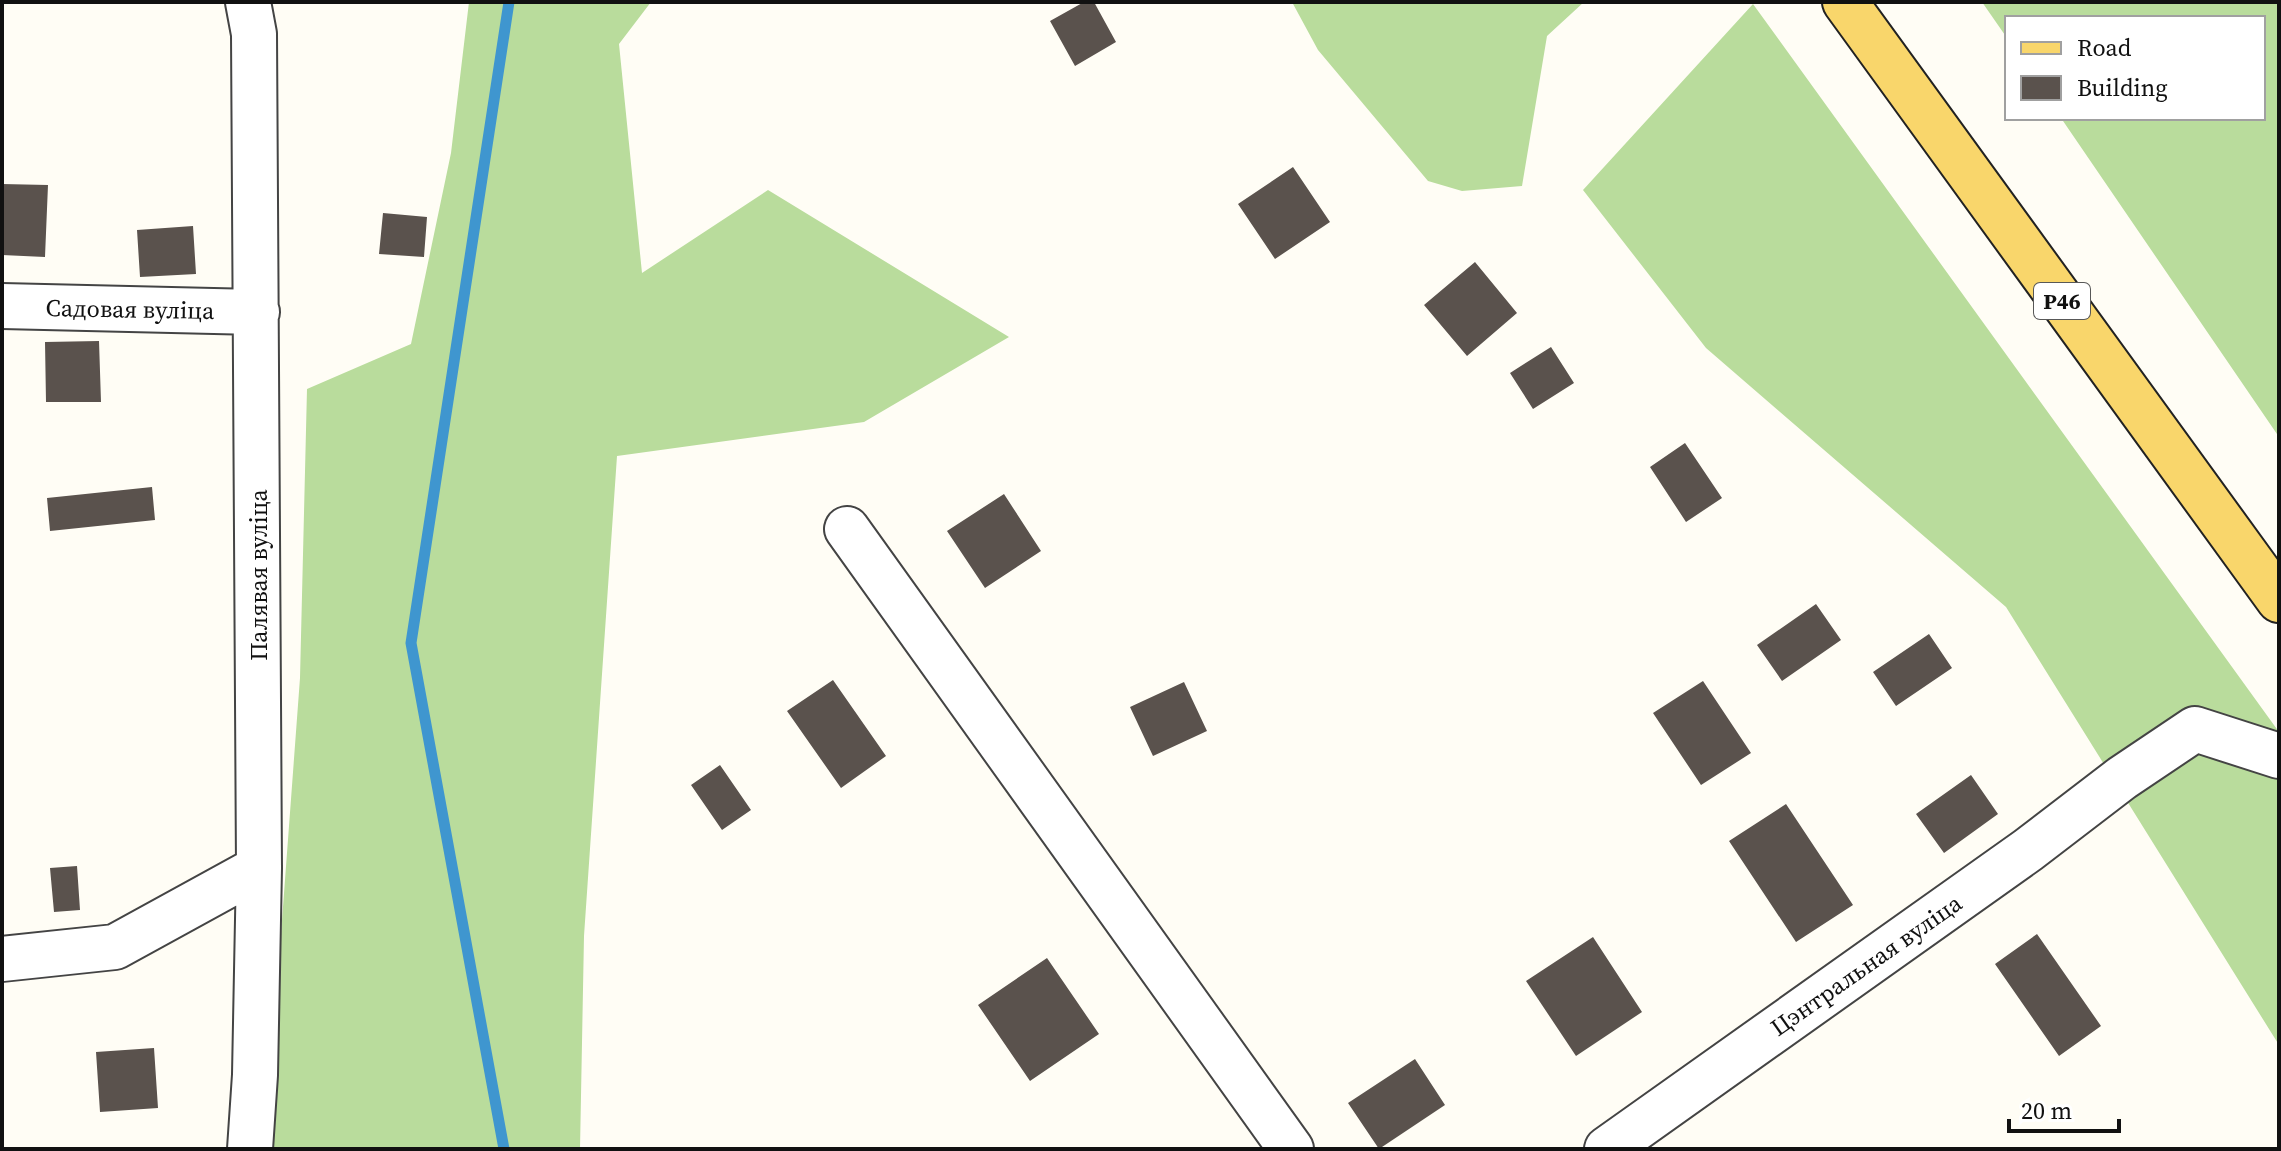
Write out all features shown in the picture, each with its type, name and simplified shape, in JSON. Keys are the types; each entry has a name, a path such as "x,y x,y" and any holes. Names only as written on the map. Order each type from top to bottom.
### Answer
{"main road":[{"name":"Р46","path":"1845,2 2279,600"}],"street":[{"name":"Палявая вуліца","path":"248,2 254,34 259,868 250,1149"},
{"name":"Садовая вуліца","path":"2,306 257,312"},
{"path":"847,529 1291,1149"},
{"name":"Цэнтральная вуліца","path":"1607,1149 2028,850 2122,778 2195,729 2279,756"},
{"path":"2,959 115,947 259,868"}],"green space":[{"path":"469,2 651,2 619,44 642,273 768,190 1009,337 864,422 617,456 584,936 580,1149 265,1149 300,678 307,389 411,344 451,153"},
{"path":"1292,2 1584,2 1547,36 1522,186 1462,191 1428,181 1318,50"},
{"path":"1982,2 2279,2 2279,437 2062,120 2265,120 2265,16 2005,16 2005,35"},
{"path":"1753,4 2279,732 2279,1045 2006,607 1706,348 1583,190"}],"building":[{"path":"1084,2 1094,2 1116,42 1075,66 1050,21"},
{"path":"1293,167 1330,222 1275,259 1238,204"},
{"path":"2,184 48,185 45,257 2,255"},
{"path":"383,213 427,217 424,257 379,254"},
{"path":"193,226 196,274 140,277 137,230"},
{"path":"1475,262 1517,313 1467,356 1424,305"},
{"path":"99,341 101,402 46,402 45,342"},
{"path":"1551,347 1574,383 1533,409 1510,373"},
{"path":"1685,443 1722,498 1686,522 1650,467"},
{"path":"152,487 155,520 50,531 47,498"},
{"path":"1004,494 1041,551 985,588 947,531"},
{"path":"1816,604 1841,640 1782,681 1757,645"},
{"path":"1929,634 1952,668 1896,706 1873,672"},
{"path":"833,680 886,756 841,788 787,711"},
{"path":"1703,681 1751,753 1701,785 1653,713"},
{"path":"1184,682 1207,731 1153,756 1130,707"},
{"path":"720,765 751,810 722,830 691,785"},
{"path":"1971,775 1998,814 1944,853 1916,814"},
{"path":"1786,804 1853,905 1796,942 1729,841"},
{"path":"77,866 80,910 54,912 50,868"},
{"path":"2037,934 2101,1026 2059,1056 1995,964"},
{"path":"1593,937 1642,1012 1576,1056 1526,981"},
{"path":"1047,958 1099,1034 1030,1081 978,1005"},
{"path":"154,1048 158,1108 100,1112 96,1052"},
{"path":"1415,1059 1445,1105 1379,1149 1348,1103"}],"waterway":[{"path":"504,1149 411,643 509,2"}]}
